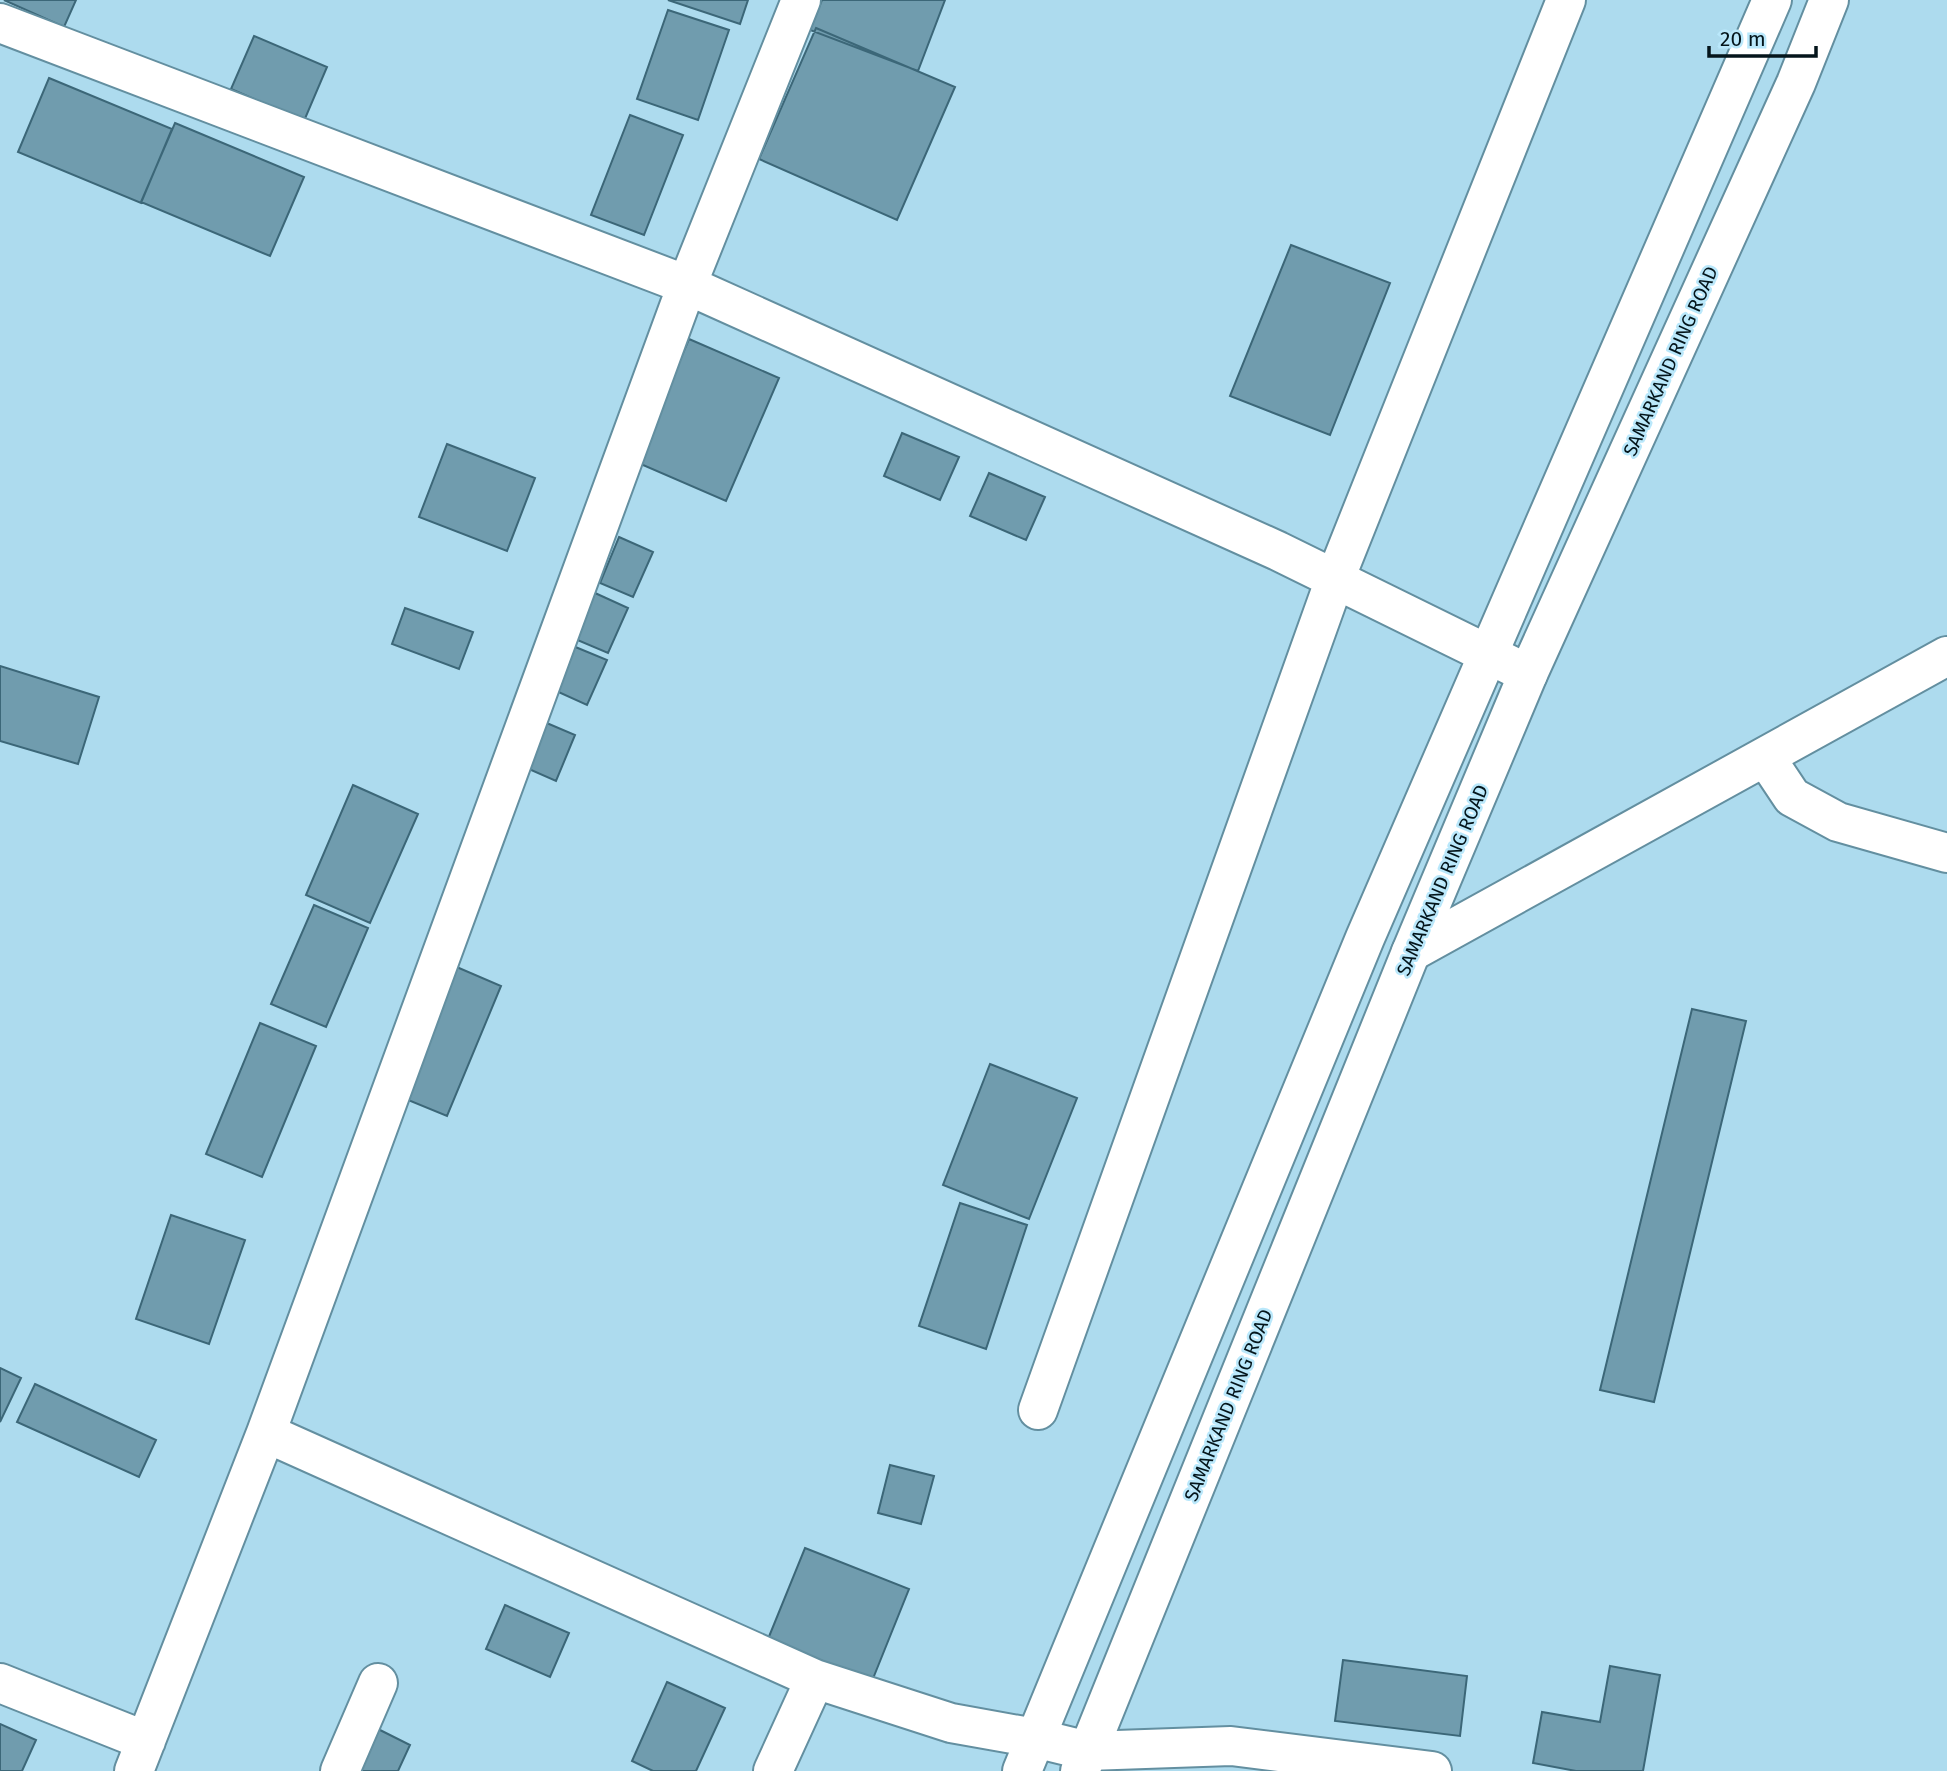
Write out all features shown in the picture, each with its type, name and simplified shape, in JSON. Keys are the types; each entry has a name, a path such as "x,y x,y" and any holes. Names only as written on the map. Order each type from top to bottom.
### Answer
{"main road":[{"path":"0,1683 140,1756 266,1433 687,285 801,0"},
{"path":"1038,1410 1335,579 1566,0"},
{"path":"1028,1754 1365,938 1772,0"},
{"name":"SAMARKAND RING ROAD","path":"1084,1761 1411,952 1528,674 1790,96 1829,0"},
{"path":"0,23 687,285 1335,579 1528,674"},
{"path":"1411,952 1947,656"},
{"path":"1766,758 1792,797 1838,822 1947,853"},
{"path":"266,1433 815,1679 951,1723 1028,1754 1084,1761 1231,1746 1432,1771"},
{"path":"773,1771 815,1679"},
{"path":"340,1771 378,1683"}],"building":[{"path":"4,0 76,0 64,27"},
{"path":"668,0 748,0 740,24"},
{"path":"822,0 945,0 918,71 810,30"},
{"path":"668,10 729,30 698,120 637,99"},
{"path":"816,28 955,87 897,220 759,159"},
{"path":"254,36 327,67 304,121 231,89"},
{"path":"49,78 172,129 141,203 18,152"},
{"path":"630,115 683,135 644,235 591,215"},
{"path":"175,123 304,177 270,256 141,202"},
{"path":"1291,245 1390,283 1330,435 1230,396"},
{"path":"689,339 779,378 726,501 636,462"},
{"path":"902,433 959,457 940,500 884,476"},
{"path":"447,444 535,478 507,551 419,517"},
{"path":"989,473 1045,497 1026,540 970,516"},
{"path":"619,537 653,552 633,597 600,583"},
{"path":"595,593 628,608 608,653 575,639"},
{"path":"405,608 473,632 459,669 392,644"},
{"path":"573,646 607,660 587,705 554,690"},
{"path":"0,666 99,697 78,764 0,741"},
{"path":"542,721 575,735 556,781 522,766"},
{"path":"353,785 418,814 370,923 306,895"},
{"path":"314,905 368,928 326,1027 271,1004"},
{"path":"445,962 501,986 447,1116 391,1093"},
{"path":"1692,1009 1746,1021 1654,1402 1600,1390"},
{"path":"260,1023 316,1046 262,1177 206,1154"},
{"path":"990,1064 1077,1098 1029,1219 943,1185"},
{"path":"960,1203 1027,1225 986,1349 919,1326"},
{"path":"171,1215 245,1240 209,1344 136,1319"},
{"path":"0,1368 21,1378 0,1422"},
{"path":"35,1384 156,1440 139,1477 17,1422"},
{"path":"890,1465 934,1476 921,1524 878,1513"},
{"path":"805,1548 909,1589 872,1681 768,1639"},
{"path":"505,1605 569,1633 550,1677 486,1649"},
{"path":"1343,1660 1467,1676 1460,1736 1335,1721"},
{"path":"1610,1666 1660,1675 1643,1771 1576,1771 1533,1763 1542,1712 1600,1722"},
{"path":"667,1682 725,1708 696,1771 653,1771 632,1761"},
{"path":"0,1724 36,1740 22,1771 0,1771"},
{"path":"376,1728 410,1745 398,1771 356,1771"}]}
